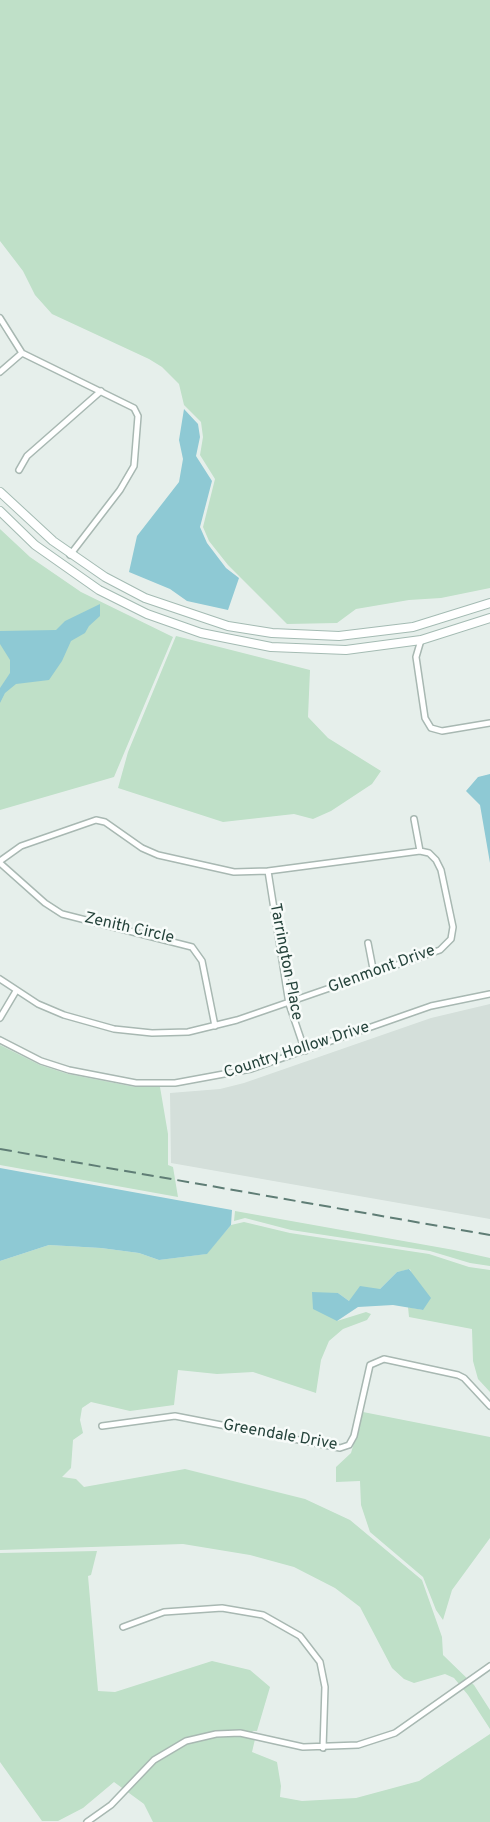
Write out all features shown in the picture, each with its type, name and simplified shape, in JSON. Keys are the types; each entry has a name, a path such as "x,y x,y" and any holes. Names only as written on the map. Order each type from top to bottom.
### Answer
{"street":[{"path":"0,318 22,353 134,408 138,416 136,458 120,490 70,555"},
{"path":"0,372 22,353"},
{"path":"19,470 27,456 101,391"},
{"path":"0,492 70,555 145,598 209,620 272,633 339,636 396,630 451,617 490,603"},
{"path":"0,511 35,545 99,590 147,614 201,633 282,648 346,650 421,639 490,618"},
{"path":"421,639 416,657 425,718 431,728 442,731 490,723"},
{"path":"0,862 21,846 96,820 105,822 142,848 158,855 234,872 268,871 420,851 414,819"},
{"name":"Glenmont Drive","path":"0,979 16,991 64,1015 114,1029 152,1033 188,1032 289,1004 440,950 451,939 453,927 441,870 429,853 420,851"},
{"name":"Zenith Circle","path":"0,862 45,903 62,914 192,946 202,961 215,1026"},
{"name":"Tarrington Place","path":"268,871 289,1004 305,1051"},
{"path":"368,944 374,974"},
{"path":"0,1018 16,991"},
{"name":"Country Hollow Drive","path":"0,1040 41,1061 69,1070 136,1083 175,1083 226,1076 305,1051 431,1006 490,994"},
{"name":"Greendale Drive","path":"102,1426 175,1416 340,1448 352,1442 370,1365 384,1359 458,1375 464,1378 490,1406"},
{"path":"123,1627 164,1612 222,1608 263,1615 300,1636 320,1662 326,1687 323,1749"},
{"path":"87,1822 118,1797 154,1760 186,1742 216,1734 240,1733 303,1747 323,1749 358,1745 395,1733 490,1666"}],"shaded area":[{"path":"490,1004 490,1219 171,1163 170,1093 220,1089 244,1083 431,1018"}],"green space":[{"path":"0,0 490,0 490,588 441,598 409,600 356,609 337,623 287,624 228,565 209,541 203,527 215,479 200,455 203,437 201,422 184,405 179,384 162,367 149,359 52,314 35,295 23,271 0,241"},
{"path":"0,529 30,557 81,592 173,637 114,777 0,810"},
{"path":"176,636 310,670 308,717 328,738 381,771 372,784 331,811 313,819 294,814 223,822 118,788 128,752"},
{"path":"0,1045 40,1065 68,1074 135,1087 160,1087 168,1134 168,1165 173,1167 178,1197 0,1165"},
{"path":"235,1211 454,1250 490,1258 490,1266 470,1263 430,1251 291,1230 245,1218 234,1221"},
{"path":"244,1222 290,1233 429,1254 469,1267 490,1270 490,1392 478,1379 473,1361 472,1329 409,1317 408,1307 423,1310 410,1269 397,1272 380,1289 349,1301 338,1293 337,1321 366,1312 371,1314 367,1320 343,1329 329,1341 321,1360 316,1393 253,1372 217,1374 178,1370 174,1405 130,1411 91,1402 82,1408 80,1420 83,1433 73,1440 71,1468 62,1477 76,1479 84,1487 185,1469 305,1499 350,1520 422,1580 442,1637 443,1655 474,1685 490,1710 490,1729 454,1678 445,1674 414,1683 404,1679 392,1668 360,1607 335,1588 294,1567 250,1555 183,1544 0,1550 0,1261 49,1245 139,1253 159,1260 206,1254 231,1225"},
{"path":"363,1412 490,1437 490,1538 452,1590 443,1620 436,1610 423,1577 370,1532 361,1505 360,1481 336,1482 336,1467 351,1453"},
{"path":"97,1551 91,1575 88,1576 98,1691 115,1692 212,1661 250,1670 270,1687 257,1731 252,1731 256,1735 252,1752 277,1762 281,1786 280,1797 302,1801 356,1798 419,1781 490,1734 490,1822 153,1822 144,1804 114,1782 83,1808 58,1821 42,1821 0,1762 0,1553"}],"water":[{"path":"184,409 198,424 200,437 196,456 212,481 200,527 207,543 226,568 239,578 228,610 187,601 170,589 129,572 137,536 179,482 183,459 179,440"},
{"path":"100,604 100,616 85,633 71,641 62,661 49,680 16,684 5,693 0,703 0,688 10,673 10,660 0,644 0,631 56,630 65,621"},
{"path":"490,774 490,863 480,805 466,791 478,777"},
{"path":"0,1168 232,1210 231,1225 207,1254 159,1260 139,1253 49,1245 0,1261"},
{"path":"409,1269 431,1298 423,1310 393,1305 358,1307 337,1321 313,1309 312,1292 338,1293 349,1301 360,1286 380,1289 397,1272"}],"railway":[{"path":"0,1149 490,1235"}]}
